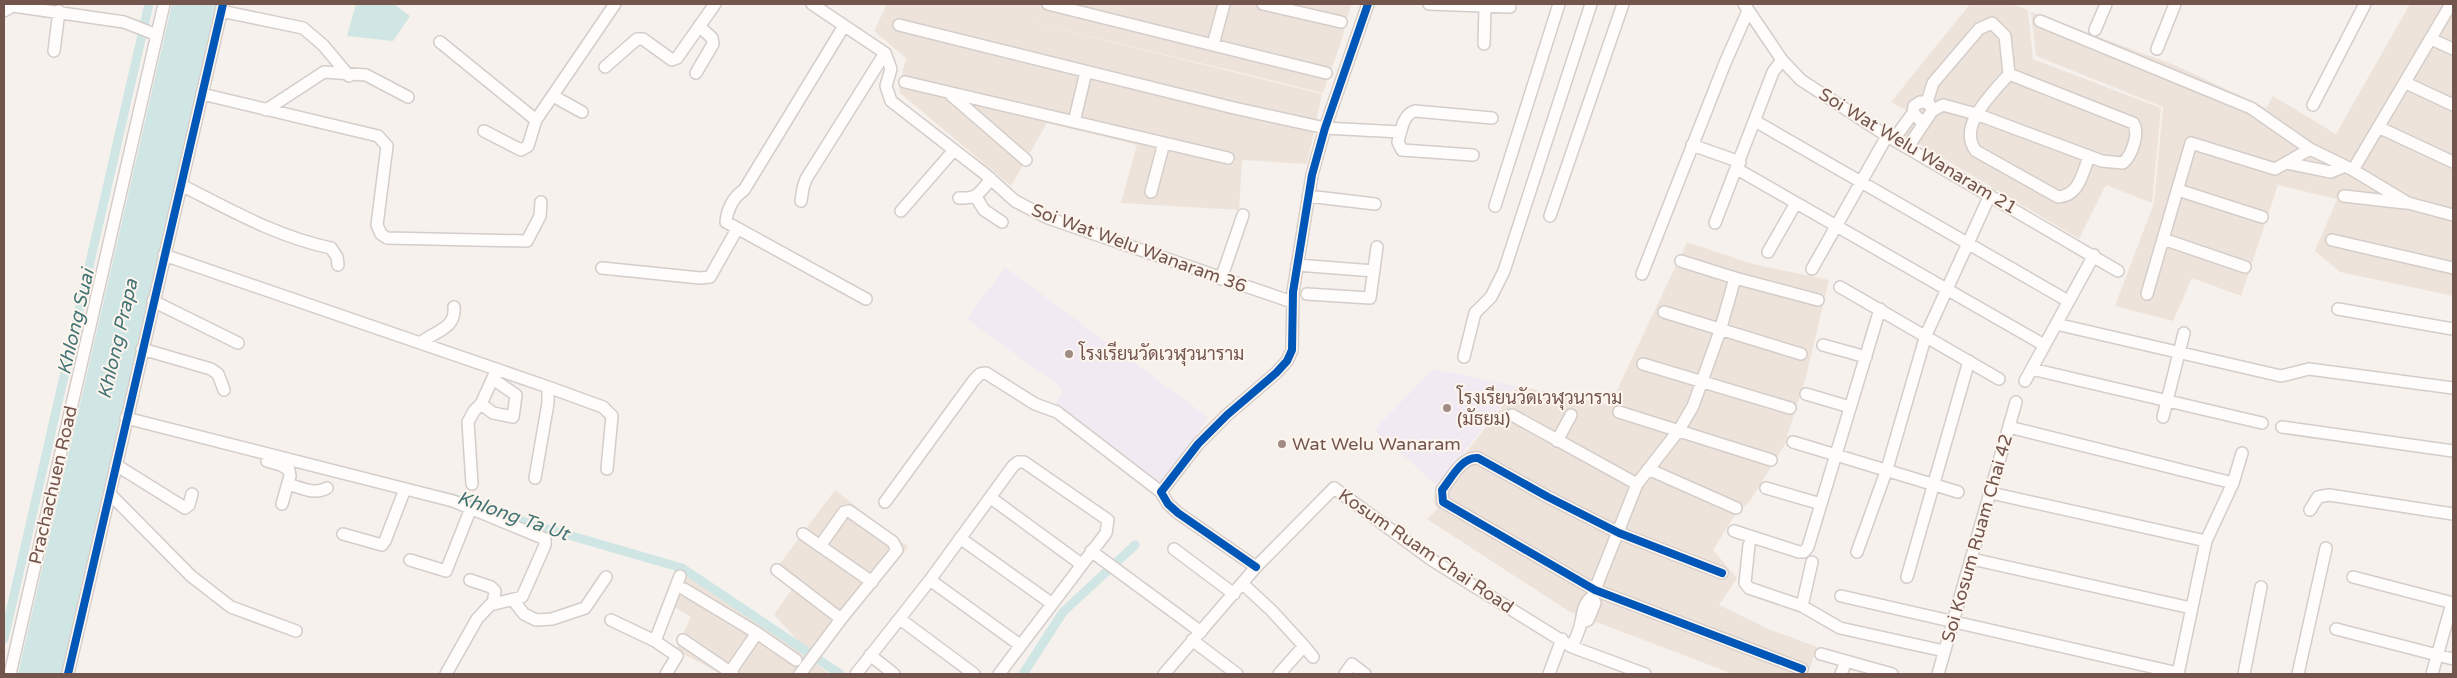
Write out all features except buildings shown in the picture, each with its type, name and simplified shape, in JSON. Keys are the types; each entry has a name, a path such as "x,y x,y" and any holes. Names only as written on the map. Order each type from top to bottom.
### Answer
{"street":[{"name":"Prachachuen Road","path":"10,674 164,4"},
{"path":"484,131 521,150 528,146 536,120 615,4"},
{"path":"605,67 637,39 643,39 672,60 676,58 715,4"},
{"path":"802,201 806,179 884,52 812,4"},
{"path":"1048,4 1326,73"},
{"path":"1213,45 1224,4"},
{"path":"1263,4 1341,22"},
{"path":"1161,492 1208,434 1287,361 1293,341 1292,302 1308,196 1325,128 1368,4"},
{"path":"1429,4 1510,7"},
{"path":"1495,206 1559,4"},
{"path":"1464,357 1475,313 1491,297 1504,271 1591,4"},
{"path":"1550,216 1623,4"},
{"path":"2095,30 2106,4"},
{"path":"2157,50 2175,4"},
{"path":"2313,105 2365,4"},
{"path":"2286,163 2331,172 2349,168 2406,83 2450,4"},
{"path":"4,10 17,5 65,9 124,22 157,35"},
{"path":"68,674 222,7 303,28 323,45 348,75"},
{"path":"1484,44 1485,7"},
{"path":"1642,274 1746,7"},
{"name":"Soi Wat Welu Wanaram 21","path":"1746,7 1782,60 1801,80 1890,137 2094,255 2118,271"},
{"path":"54,51 65,9"},
{"path":"2040,21 2251,108 2310,149 2349,168 2408,203"},
{"path":"1908,147 1928,111 1933,83 1985,24 1992,23 2005,36 2009,74 1976,114 1970,138 1976,151 2058,197 2068,196 2076,189 2089,157"},
{"path":"899,25 1234,108 1325,128 1400,132"},
{"path":"696,73 713,44 712,38 699,26"},
{"path":"844,26 744,190 736,196 726,216 726,222 866,299"},
{"path":"2431,39 2453,49"},
{"path":"440,42 536,120"},
{"name":"Soi Wat Welu Wanaram 36","path":"884,52 891,69 886,86 891,101 990,178 1015,201 1033,211 1292,302"},
{"path":"1715,222 1773,72 1782,60"},
{"path":"266,110 324,72 366,75 408,97"},
{"path":"1074,122 1086,72"},
{"path":"1914,113 1916,117 1943,105 1976,114 2089,157 2123,163 2128,159 2136,133 2136,127 2132,123 2121,117 2009,74"},
{"path":"905,82 1228,158"},
{"path":"2406,83 2453,106"},
{"path":"948,92 1026,160"},
{"path":"202,94 378,136 387,146 377,225 380,234 387,238 527,241 540,216 541,202"},
{"path":"553,96 582,112"},
{"path":"1812,269 1861,182 1890,137 1914,113 1914,106 1920,102 1928,111"},
{"path":"1474,155 1402,150 1398,142 1406,117 1409,112 1415,111 1492,118"},
{"path":"1755,121 2068,301"},
{"path":"2378,127 2453,162"},
{"path":"1152,192 1164,143"},
{"path":"2147,294 2192,143 2275,169 2310,149"},
{"path":"1692,145 1738,165 1796,203 2044,345"},
{"path":"901,211 954,150"},
{"path":"959,198 971,199 976,197 990,178"},
{"path":"181,185 259,225 312,244 331,248 337,257 338,265"},
{"path":"2178,190 2262,217"},
{"path":"1857,552 1887,469 1926,335 1990,195"},
{"path":"1308,196 1375,204"},
{"path":"2344,196 2408,203 2453,215"},
{"path":"976,197 984,210 1002,222"},
{"path":"1768,252 1796,203"},
{"path":"1221,278 1243,215"},
{"path":"602,268 700,278 710,277 736,229"},
{"path":"2164,239 2245,267"},
{"path":"2332,240 2453,268"},
{"path":"1307,294 1370,298 1377,247"},
{"path":"2025,381 2094,255"},
{"path":"164,256 420,343 495,374 548,387 603,406 612,416 607,468"},
{"path":"1680,261 1818,300"},
{"path":"1297,265 1374,271"},
{"path":"1572,647 1582,622 1588,620 1595,603 1594,593 1637,484 1679,430 1693,406 1720,331 1735,278"},
{"path":"1840,287 1926,335 1999,379"},
{"path":"153,301 238,343"},
{"path":"420,343 450,325 455,315 454,307"},
{"path":"1734,531 1804,552 1837,455 1880,309"},
{"path":"2338,309 2453,329"},
{"path":"1664,312 1720,331 1802,354"},
{"path":"2056,324 2281,376 2309,369 2453,388"},
{"path":"2163,417 2184,333"},
{"path":"1823,345 1866,357"},
{"path":"142,348 211,369 218,374 224,390"},
{"path":"1907,577 1969,361"},
{"path":"1642,364 1790,408"},
{"path":"2032,369 2262,423"},
{"path":"885,502 980,374 986,373 1035,404 1057,412 1161,492 1168,504 1178,513 1256,567 1164,674"},
{"path":"472,484 468,422 474,411 481,404 495,374"},
{"path":"481,404 493,413 513,417 516,394 495,374"},
{"path":"535,478 548,404 548,387"},
{"path":"1806,394 1850,407"},
{"name":"Soi Kosum Ruam Chai 42","path":"1938,674 2016,402"},
{"path":"1620,412 1771,460"},
{"path":"1512,415 1637,484"},
{"path":"1557,441 1571,415"},
{"path":"125,421 280,464 289,470 290,476 282,504"},
{"path":"125,421 453,501 545,539 545,545 522,597 493,604 478,619 446,674"},
{"path":"2282,426 2453,451"},
{"path":"2009,427 2233,483"},
{"path":"1793,442 1958,492"},
{"path":"1841,596 2178,674 2206,541 2233,483 2242,453"},
{"path":"1722,573 1619,533 1548,497 1478,458 1472,457 1465,461 1442,490 1443,502 1594,593 1802,669"},
{"path":"856,674 930,580 1013,466 1018,462 1024,462 1108,520 1106,532 998,674"},
{"path":"116,465 185,508 189,505 192,494"},
{"path":"1648,469 1736,508"},
{"path":"288,484 312,491 321,491 328,488"},
{"name":"Kosum Ruam Chai Road","path":"1256,567 1334,488 1432,560 1562,639 1572,647 1645,674"},
{"path":"1766,488 1821,504"},
{"path":"343,534 382,545 385,542 405,489"},
{"path":"1990,493 2206,541"},
{"path":"110,494 191,576 231,607 296,632"},
{"path":"2310,510 2318,497 2329,495 2453,514"},
{"path":"991,498 1081,564"},
{"path":"410,560 446,571 471,508"},
{"path":"800,674 801,662 816,651 896,554 893,542 852,512 844,512 820,546"},
{"path":"803,534 872,582"},
{"path":"960,538 1051,603"},
{"path":"1749,545 1744,583 1749,588 1802,606 1840,628 1944,651"},
{"path":"2298,674 2326,548"},
{"path":"1174,549 1234,594"},
{"path":"1091,552 1201,632"},
{"path":"1972,559 2192,608"},
{"path":"1802,606 1812,562"},
{"path":"777,570 841,619"},
{"path":"655,641 680,576"},
{"path":"513,600 524,614 536,620 552,619 585,608 606,577"},
{"path":"2352,577 2453,603 2432,674"},
{"path":"470,580 491,587 494,590 493,604"},
{"path":"930,580 1020,645"},
{"path":"1243,584 1283,622 1313,658"},
{"path":"2244,674 2261,586"},
{"path":"684,589 758,633 801,662"},
{"path":"900,619 974,674"},
{"path":"611,620 655,641 676,656 666,674"},
{"path":"2336,629 2453,659"},
{"path":"683,640 732,673 758,633"},
{"path":"1549,674 1562,639"},
{"path":"1192,640 1237,674"},
{"path":"1279,674 1304,646"},
{"path":"1821,654 1874,672 1892,674"},
{"path":"870,655 894,674"},
{"path":"1842,674 1846,661"},
{"path":"1345,674 1352,664 1364,674"},
{"path":"4,670 10,674"}],"shaded area":[{"path":"887,4 1351,4 1342,39 1323,93 966,6 1322,94 1307,164 1242,160 1239,210 1121,203 1137,145 1047,123 1011,186 900,93 899,86 906,58 874,31"},
{"path":"1970,4 2012,4 2028,10 2033,59 2161,108 2152,203 2106,185 2079,239 1894,129 1907,111 1891,102"},
{"path":"2410,4 2453,4 2453,296 2340,272 2315,251 2337,199 2278,185 2241,296 2192,278 2173,321 2115,306 2154,203 2163,107 2036,56 2031,12 2177,66 2266,108 2273,96 2336,134"},
{"path":"1687,242 1753,264 1829,280 1806,377 1784,446 1750,501 1735,515 1713,550 1737,578 1719,605 1771,630 1817,647 1808,674 1733,674 1570,612 1427,519 1438,508 1434,503 1434,495 1440,486 1518,386 1610,405"},
{"name":"โรงเรียนวัดเวฬุวนาราม","path":"1005,267 1209,418 1159,483 1055,405 1063,389 967,319"},
{"name":"โรงเรียนวัดเวฬุวนาราม (มัธยม)","path":"1433,369 1516,386 1438,486 1374,430"},
{"path":"835,490 908,547 815,663 830,674 721,674 676,650 691,617 673,606 683,576 722,593 800,650 803,646 774,615 792,589 773,573"}],"water":[{"name":"Khlong Prapa","path":"172,4 218,4 64,674 18,674"},
{"path":"356,4 394,4 410,16 393,41 347,36"}],"waterway":[{"name":"Khlong Suai","path":"4,639 149,4"},
{"name":"Khlong Ta Ut","path":"442,492 469,499"},
{"name":"Khlong Ta Ut","path":"469,499 527,523 682,568 840,674"},
{"path":"1023,674 1063,612 1135,545"}],"cycle path":[{"path":"68,674 223,4"},
{"path":"1256,567 1178,513 1168,504 1161,492 1198,444 1227,415 1276,373 1287,361 1292,350 1293,292 1312,175 1325,128 1368,4"},
{"path":"1722,573 1619,533 1548,497 1478,458 1472,458 1462,464 1442,490 1443,502 1595,590 1802,669"}],"place":[{"name":"โรงเรียนวัดเวฬุวนาราม","path":"1069,354"},
{"name":"โรงเรียนวัดเวฬุวนาราม (มัธยม)","path":"1447,408"},
{"name":"Wat Welu Wanaram","path":"1282,444"}]}
